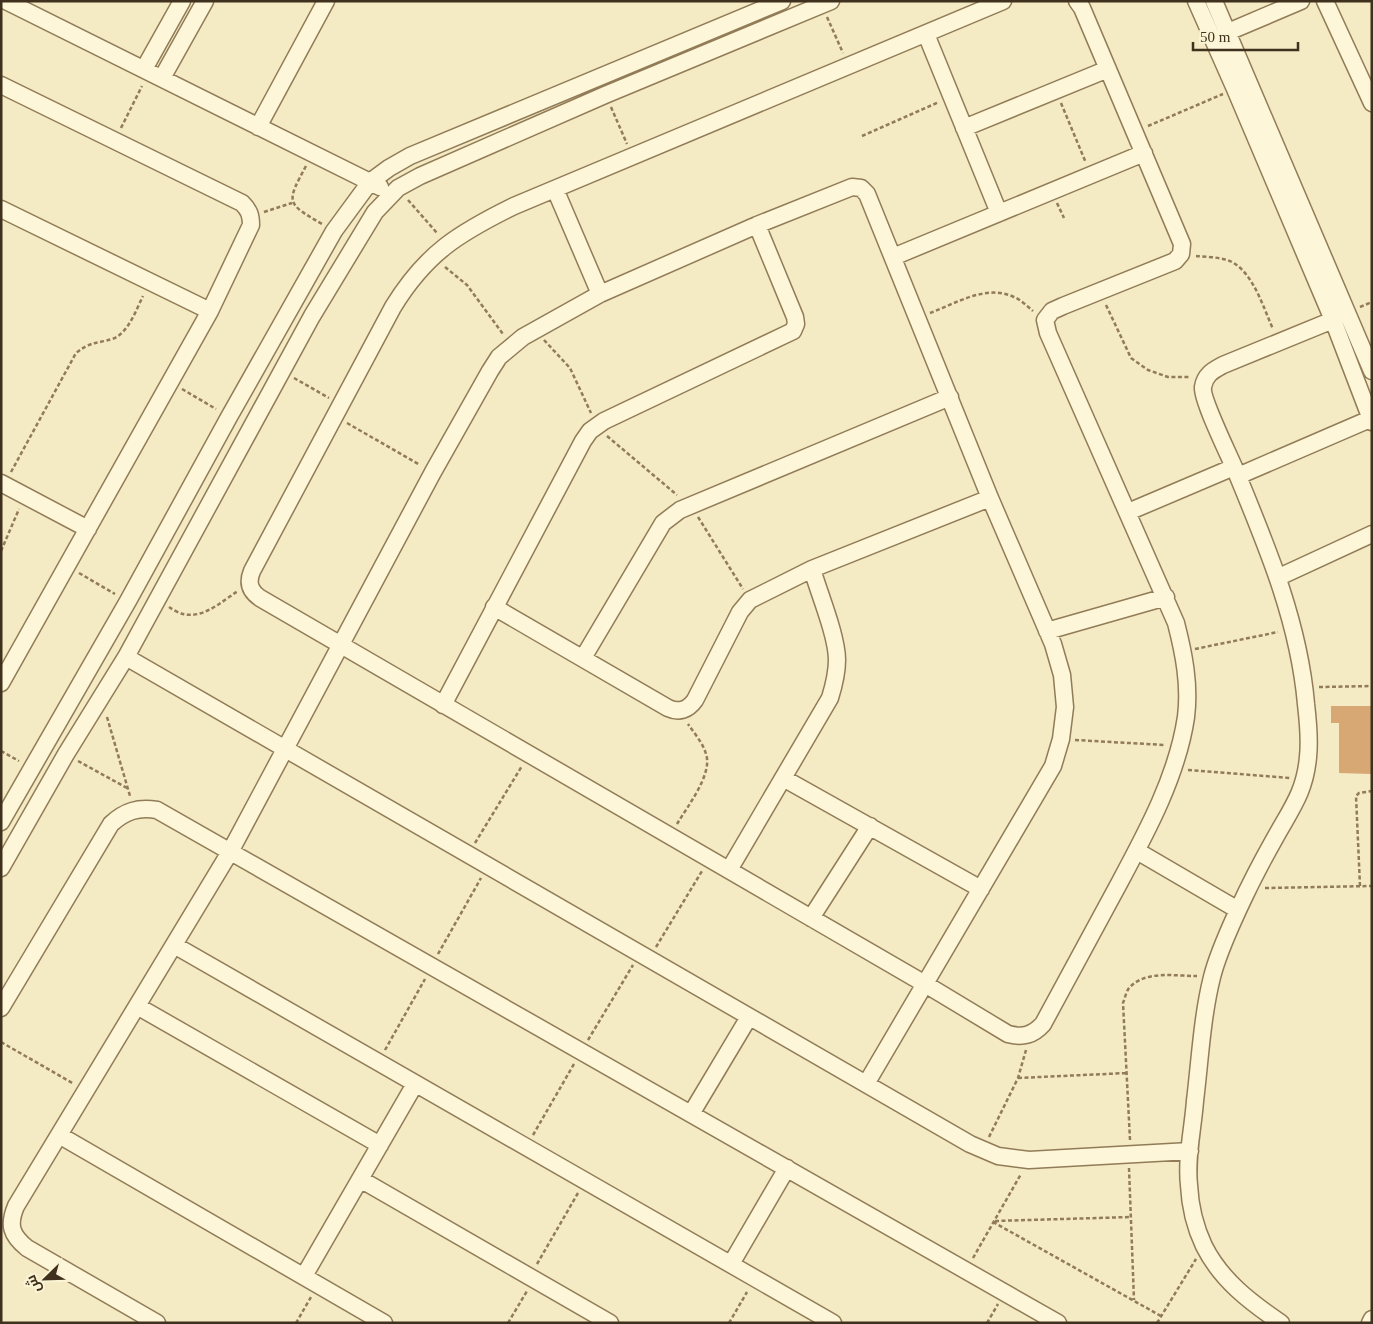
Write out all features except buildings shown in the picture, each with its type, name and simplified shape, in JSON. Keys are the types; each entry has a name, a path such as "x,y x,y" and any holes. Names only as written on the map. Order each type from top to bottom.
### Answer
{"street":[{"path":"6,1 370,182 395,191"},
{"path":"152,73 182,1"},
{"path":"152,73 205,1"},
{"path":"258,127 326,1"},
{"path":"1,822 128,601 334,231 370,182 410,156 782,1"},
{"path":"1003,1 514,206 476,224 446,244 417,272 400,295 252,571 249,583 255,595 926,984 1008,1034 1018,1037 1037,1031 1043,1024 1136,851 1174,769 1181,746 1186,715 1187,683 1184,651 1176,623 1048,333 1046,320 1052,312 1175,261 1181,254 1182,244 1082,8 1077,1"},
{"path":"1128,512 1371,420 1333,320 1236,89 1196,1"},
{"path":"1214,1 1372,371"},
{"path":"1228,32 1301,1"},
{"path":"1325,1 1372,103"},
{"path":"1,868 66,754 126,657 312,316 375,212 395,191 420,176 605,95 827,3"},
{"path":"926,34 999,213"},
{"path":"964,128 1108,69"},
{"path":"1,84 242,203 248,209 251,216 251,225 248,232 210,311 1,683"},
{"path":"893,257 1144,154"},
{"path":"157,1323 27,1248 17,1240 12,1228 12,1217 59,1135 230,852 433,472 490,371 499,357 511,346 600,294 757,225 852,187 861,188 867,194 990,498 1053,644 1062,675 1065,707 1062,739 1053,766 866,1084"},
{"path":"554,189 600,294"},
{"path":"1,209 210,311"},
{"path":"443,705 590,431 598,424 792,331 796,324 795,317 757,225"},
{"path":"1281,1323 1242,1295 1220,1272 1204,1245 1193,1215 1188,1183 1203,1028 1212,976 1248,888 1279,829 1295,804 1304,779 1309,747 1305,687 1294,629 1279,578 1206,402 1202,388 1208,374 1223,365 1333,320"},
{"path":"583,658 664,523 680,510 950,397"},
{"path":"3,484 88,528"},
{"path":"494,607 668,708 679,711 691,706 695,700 740,612 750,600 812,569 990,498"},
{"path":"1279,578 1372,534"},
{"path":"729,870 830,698 836,677 838,658 834,639 812,569"},
{"path":"1047,631 1166,597"},
{"path":"126,657 970,1144 998,1156 1029,1160 1190,1151"},
{"path":"783,778 982,889"},
{"path":"1,1008 111,824 121,814 134,809 146,808 156,810 1058,1323"},
{"path":"811,918 870,826"},
{"path":"1136,851 1238,910"},
{"path":"174,945 833,1323"},
{"path":"137,1006 380,1145"},
{"path":"692,1114 749,1017"},
{"path":"304,1276 415,1084"},
{"path":"59,1135 384,1323"},
{"path":"731,1264 787,1168"},
{"path":"360,1179 610,1323"},
{"path":"1370,1323 1372,1319"}],"path":[{"path":"827,3 848,66"},
{"path":"115,140 152,73"},
{"path":"1135,132 1236,89"},
{"path":"1055,90 1091,175"},
{"path":"605,95 632,157"},
{"path":"862,136 951,97"},
{"path":"313,154 293,190 293,202 299,211 334,231"},
{"path":"395,191 446,244"},
{"path":"251,216 293,202"},
{"path":"1181,254 1226,260 1238,265 1248,275 1279,342"},
{"path":"432,257 467,285 511,346"},
{"path":"3,484 76,353 93,342 110,340 124,331 151,282"},
{"path":"918,318 982,293 994,292 1016,297 1046,320"},
{"path":"1100,292 1131,358 1148,370 1168,377 1188,378 1208,374"},
{"path":"536,330 570,368 598,424 609,439 690,506 698,516 750,600"},
{"path":"282,372 433,472"},
{"path":"170,382 229,417"},
{"path":"1,551 25,495"},
{"path":"66,566 128,601"},
{"path":"157,600 182,614 195,615 207,611 249,583"},
{"path":"1184,651 1294,629"},
{"path":"1305,687 1372,686"},
{"path":"102,698 134,809"},
{"path":"670,836 704,778 708,762 703,746 679,711"},
{"path":"1062,739 1181,746"},
{"path":"1,751 32,768"},
{"path":"66,754 127,788"},
{"path":"468,854 529,755"},
{"path":"1174,769 1304,779"},
{"path":"1360,886 1356,796 1359,793 1372,791"},
{"path":"649,959 709,859"},
{"path":"1248,888 1372,886"},
{"path":"1134,1300 1123,1003 1128,990 1138,980 1152,976 1212,976"},
{"path":"983,1149 1018,1078 1029,1035"},
{"path":"1,1042 86,1091"},
{"path":"1018,1078 1127,1073"},
{"path":"966,1270 1029,1160"},
{"path":"508,1323 585,1181"},
{"path":"993,1222 1131,1217"},
{"path":"993,1222 1162,1316"},
{"path":"1157,1323 1204,1245"},
{"path":"729,1323 755,1278"},
{"path":"296,1323 318,1285"},
{"path":"987,1323 1005,1292"}]}
